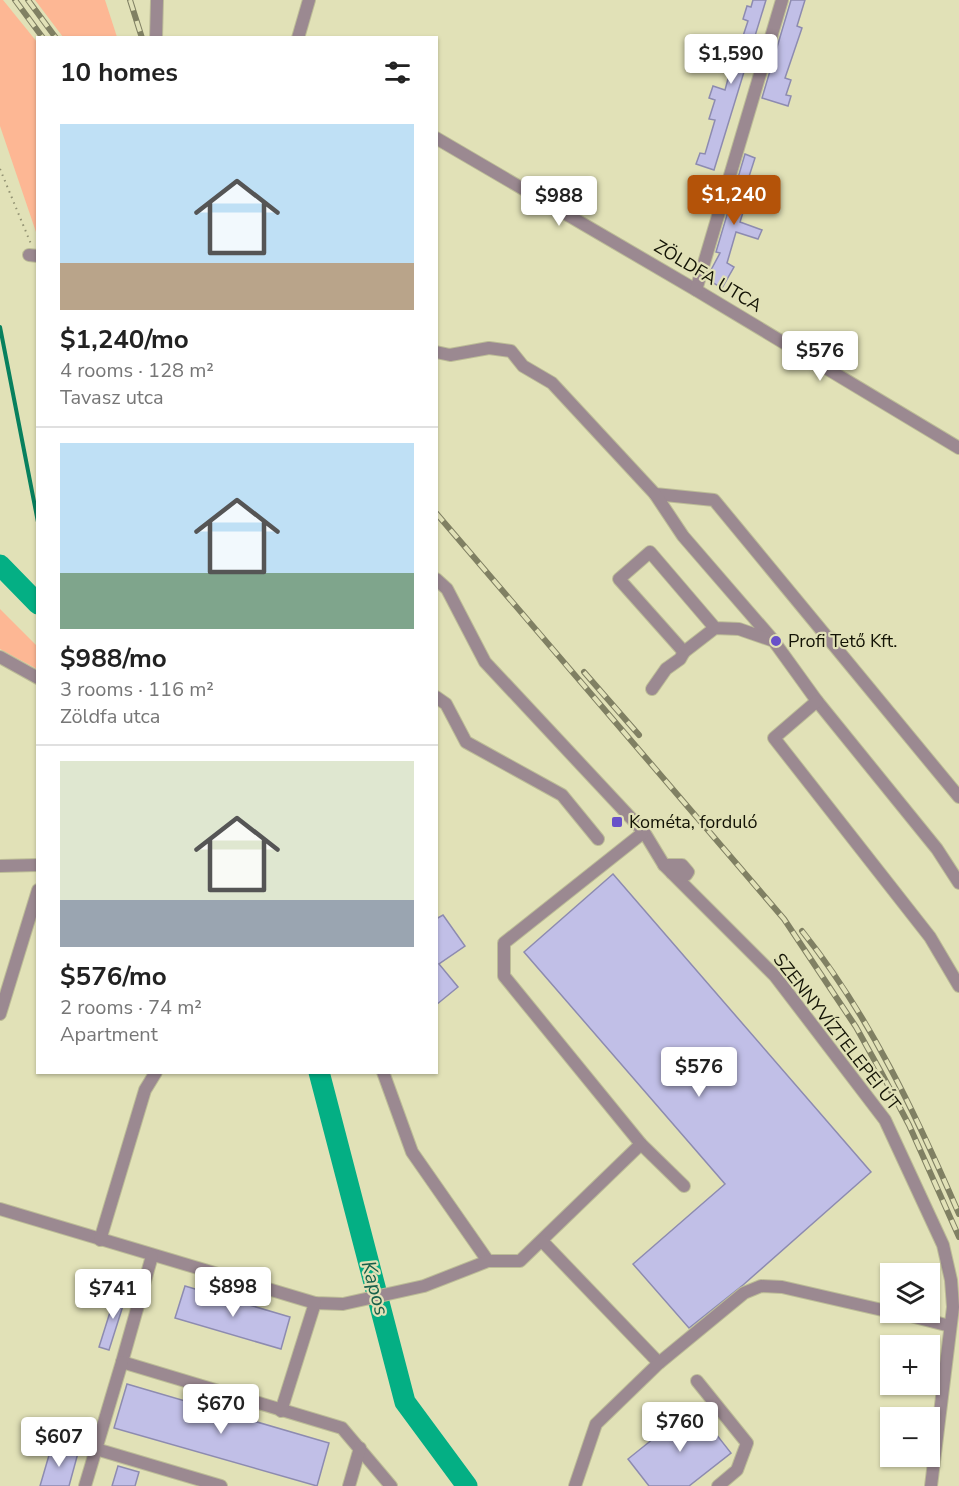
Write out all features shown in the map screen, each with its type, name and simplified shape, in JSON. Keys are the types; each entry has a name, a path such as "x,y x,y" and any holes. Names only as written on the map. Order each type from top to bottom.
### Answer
{"street":[{"path":"156,36 157,0"},
{"path":"299,36 309,0"},
{"path":"696,290 782,0"},
{"name":"ZÖLDFA UTCA","path":"438,139 696,290 959,448"},
{"path":"438,352 450,355 489,348 511,351 523,366 552,383 655,494 683,536 772,640 817,701 937,849 959,884"},
{"path":"655,494 714,500 959,797"},
{"path":"684,652 619,579 650,552 715,628"},
{"name":"SZENNYVÍZTELEPEI ÚT","path":"438,581 447,589 484,662 644,832 668,869 775,976 885,1120 943,1245 951,1280 953,1307 935,1485"},
{"path":"652,689 666,669 715,628 739,629 772,640"},
{"path":"0,657 36,677"},
{"path":"438,698 446,704 466,742 562,795 598,839"},
{"path":"817,701 774,738 930,937 959,986"},
{"path":"644,832 504,943 504,976 641,1144 684,1186"},
{"path":"0,866 36,866"},
{"path":"0,1014 36,897"},
{"path":"100,1240 145,1090 155,1074"},
{"path":"383,1074 412,1152 488,1262"},
{"path":"0,1209 315,1303 343,1304 424,1286 488,1262 520,1261 641,1144"},
{"path":"542,1241 659,1363"},
{"path":"85,1486 152,1256"},
{"path":"575,1486 596,1424 659,1363 744,1293 761,1286 782,1287 880,1309"},
{"path":"281,1411 315,1303"},
{"path":"938,1323 950,1326"},
{"path":"122,1362 342,1428 391,1486"},
{"path":"697,1381 747,1443 737,1470 718,1486"},
{"path":"349,1486 360,1448"},
{"path":"96,1449 189,1481 221,1486"}],"path":[{"path":"0,169 34,255"}],"shaded area":[{"path":"0,0 3,0 36,41 36,232 0,126"},
{"path":"35,0 105,0 117,36 62,36"},
{"path":"0,609 36,645 36,668 0,649"}],"building":[{"path":"753,0 766,0 714,170 696,164 700,153 705,154 715,120 709,119 715,100 709,98 713,86 725,90 732,64 725,62 733,37 742,39 748,21 743,19 747,6 751,7"},
{"path":"791,0 805,0 797,26 802,28 785,78 791,80 786,95 791,96 788,106 762,98"},
{"path":"745,154 755,158 745,189 750,190 740,222 762,230 758,239 736,232 727,263 734,267 722,288 708,280 720,253 716,252"},
{"path":"613,874 871,1172 743,1285 689,1328 633,1264 725,1184 524,952"},
{"path":"443,915 465,946 439,964 458,987 438,1003 438,918"},
{"path":"185,1286 290,1317 281,1349 175,1318"},
{"path":"117,1290 127,1293 109,1350 99,1347"},
{"path":"127,1384 329,1443 317,1486 114,1428"},
{"path":"694,1406 731,1453 689,1486 649,1486 628,1459"},
{"path":"52,1445 78,1453 69,1486 40,1486"},
{"path":"118,1466 139,1472 135,1486 112,1486"}],"waterway":[{"path":"0,327 36,512"},
{"name":"Kapos","path":"0,565 36,602"},
{"name":"Kapos","path":"320,1074 405,1402 467,1486"}],"railway":[{"path":"15,0 42,36"},
{"path":"28,0 55,36"},
{"path":"130,0 141,36"},
{"path":"438,515 784,919 856,1027 881,1072 909,1125 959,1237"},
{"path":"584,672 639,735"},
{"path":"802,931 849,997 890,1067 959,1214"}],"place":[{"name":"Profi Tető Kft.","path":"776,641"},
{"name":"Kométa, forduló","path":"617,822"}]}
